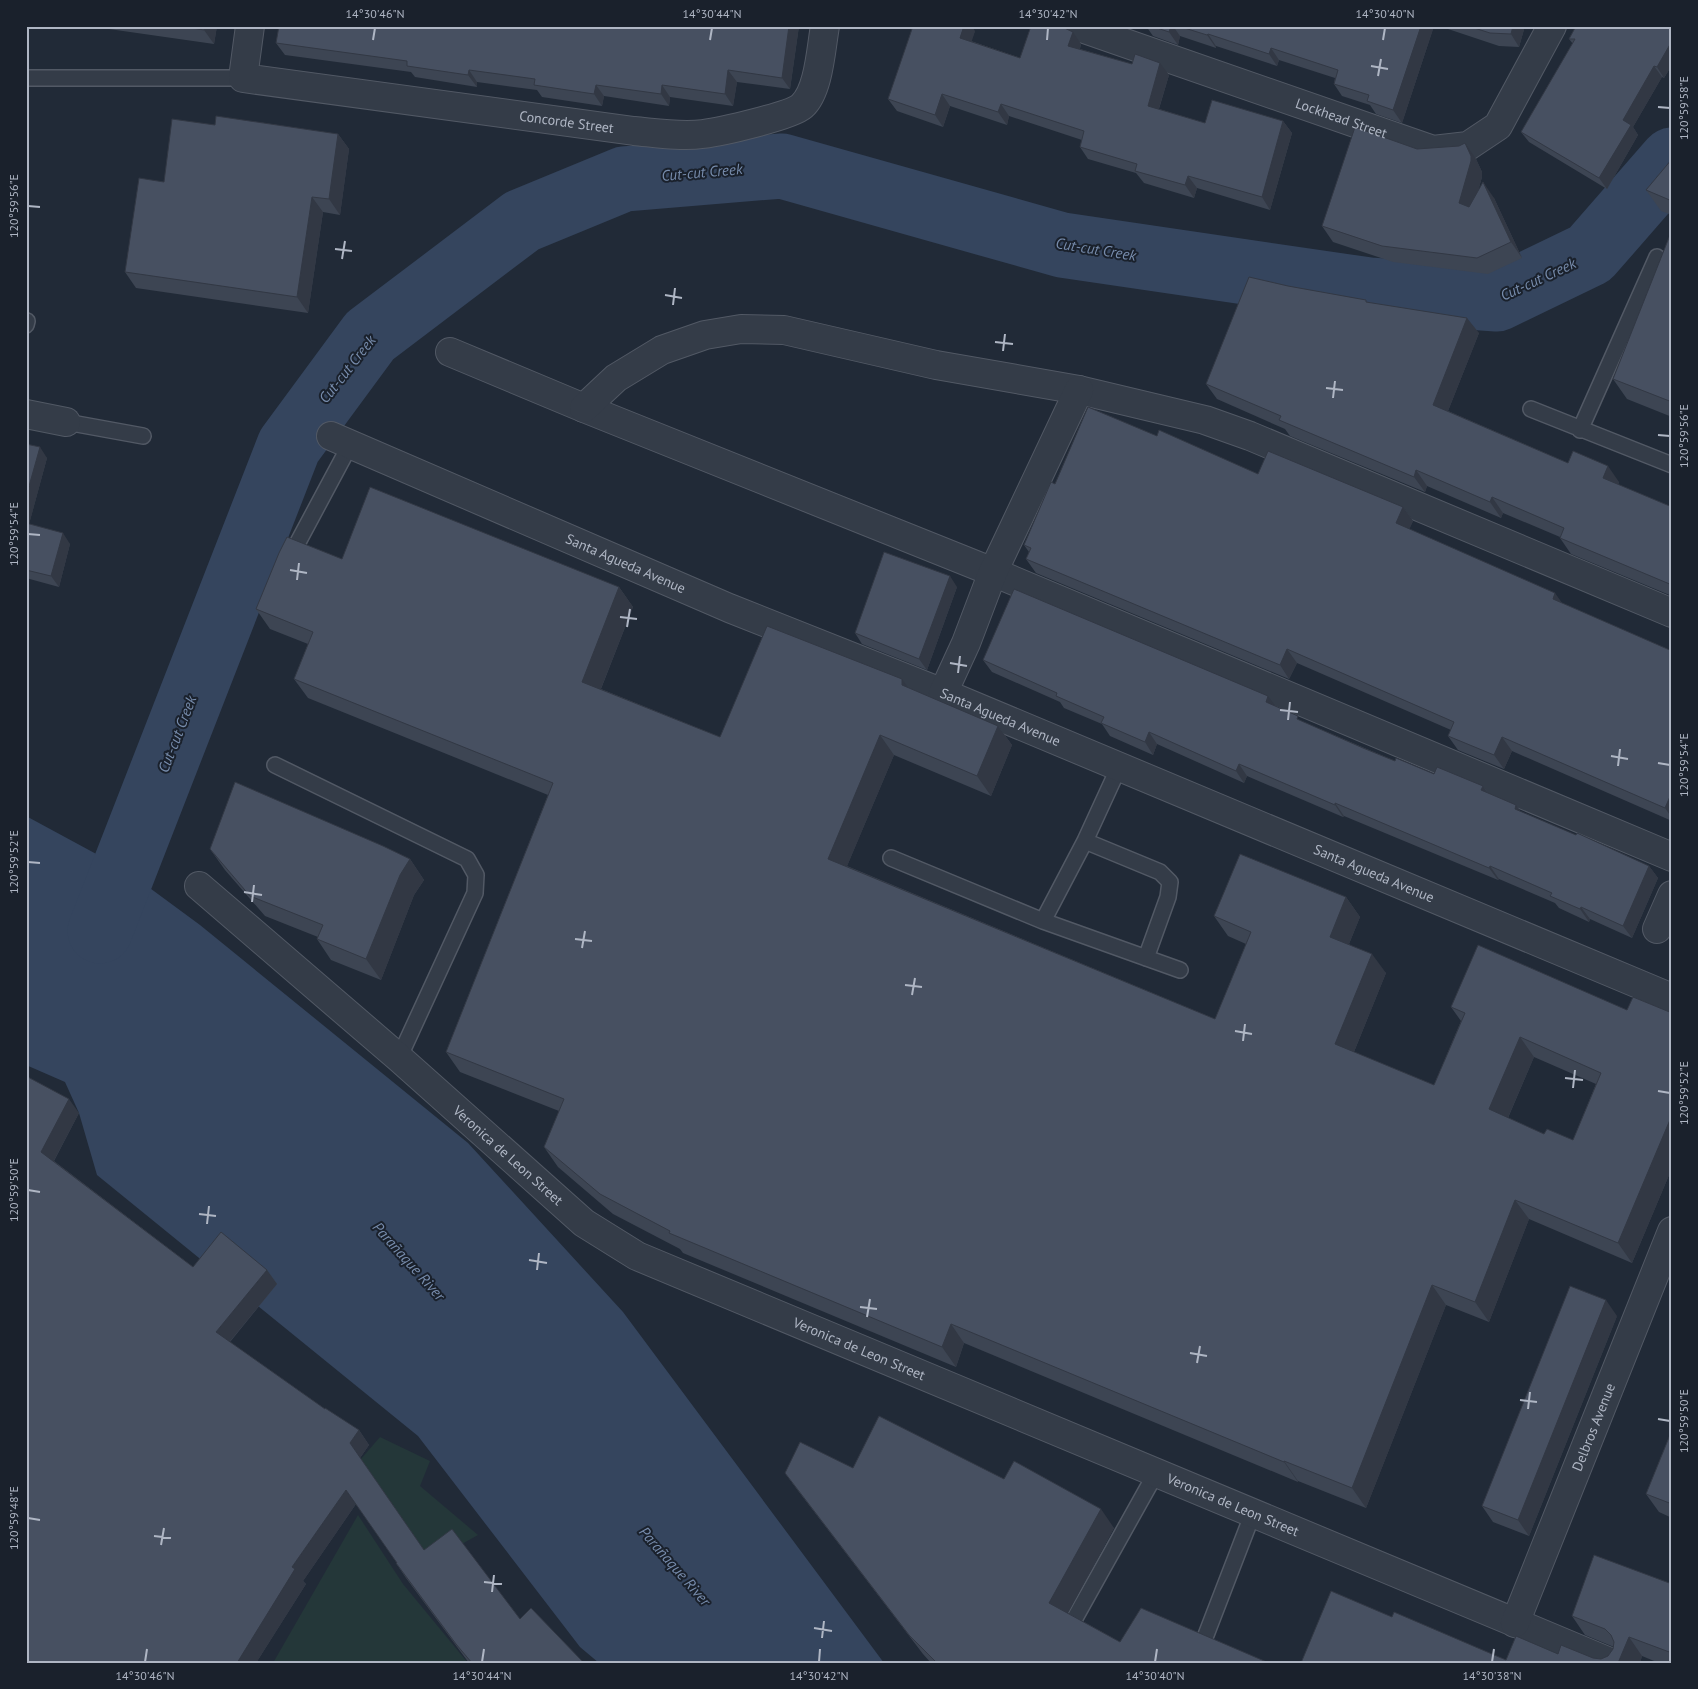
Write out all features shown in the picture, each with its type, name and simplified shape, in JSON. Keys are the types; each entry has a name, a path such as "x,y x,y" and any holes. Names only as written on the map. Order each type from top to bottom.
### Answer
{"street":[{"path":"243,78 250,26"},
{"name":"Concorde Street","path":"243,78 634,131 702,134 783,116 802,106 813,89 824,26"},
{"name":"Lockhead Street","path":"1076,26 1433,150 1468,146 1498,126 1552,26"},
{"path":"584,408 616,378 662,350 705,335 741,329 784,330 936,365 1079,390 1205,420 1250,436 1672,613"},
{"path":"450,352 584,408 993,572 1672,857"},
{"path":"943,693 966,643 993,572 1079,390"},
{"path":"26,414 66,422"},
{"name":"Santa Agueda Avenue","path":"340,440 729,608 943,693 1672,998"},
{"name":"Veronica de Leon Street","path":"199,886 399,1058 584,1223 637,1256 1612,1663"},
{"path":"1657,929 1672,895"},
{"name":"Delbros Avenue","path":"1515,1623 1672,1231"}],"lane":[{"path":"26,78 243,78"},
{"path":"1580,430 1657,257"},
{"path":"1532,409 1580,430 1672,465"},
{"path":"66,422 143,436"},
{"path":"280,576 340,440"},
{"path":"275,765 468,859 476,875 475,892 399,1058"},
{"path":"1042,921 1085,841 1119,767"},
{"path":"1085,841 1160,872 1170,882 1168,897 1146,958"},
{"path":"891,858 1042,921 1180,970"},
{"path":"1075,1618 1156,1473"},
{"path":"1206,1635 1253,1513"}],"shaded area":[{"path":"380,1437 430,1461 420,1486 478,1535 417,1569 348,1474"},
{"path":"358,1515 403,1584 468,1663 273,1663"}],"water":[{"name":"Parañaque River","path":"26,816 124,869 200,925 468,1143 623,1312 884,1663 599,1663 580,1647 418,1436 97,1175 79,1113 65,1082 26,1065"}],"building":[{"path":"180,26 205,26 204,30"},
{"path":"279,26 789,26 782,78 728,70 725,94 662,85 661,94 596,85 594,94 534,85 535,79 469,70 468,75 407,66 407,61 276,43"},
{"path":"913,26 964,26 960,38 1020,58 1031,26 1060,26 1073,32 1068,46 1132,64 1135,54 1160,63 1148,106 1205,123 1212,100 1283,121 1262,197 1188,176 1185,185 1135,171 1137,164 1080,147 1084,131 1001,104 998,112 942,94 935,115 888,99"},
{"path":"1151,26 1171,26 1169,32"},
{"path":"1178,26 1421,26 1393,110 1367,101 1369,95 1334,84 1338,70 1271,48 1269,54"},
{"path":"1468,26 1513,26 1511,34 1490,33"},
{"path":"1576,26 1672,26 1672,41 1657,67 1654,66 1623,120 1631,125 1599,178 1521,132 1575,39 1569,39"},
{"path":"216,116 338,134 329,199 312,197 297,297 125,272 139,178 164,182 172,119 215,125"},
{"path":"1355,127 1417,149 1459,146 1465,143 1471,156 1471,161 1459,203 1469,207 1483,182 1511,242 1477,258 1382,246 1322,226"},
{"path":"1672,159 1672,201 1646,190"},
{"path":"1672,230 1672,402 1613,379"},
{"path":"1249,277 1366,300 1366,302 1467,318 1433,405 1568,463 1573,451 1608,466 1603,478 1672,507 1672,585 1560,538 1564,528 1492,497 1490,502 1416,470 1414,477 1279,420 1281,416 1206,384"},
{"path":"1088,407 1157,436 1159,430 1258,474 1268,451 1403,507 1396,523 1555,593 1553,599 1672,651 1672,792 1665,808 1502,737 1494,755 1448,736 1454,722 1287,649 1280,665 1026,559 1031,548 1024,545 1051,482 1055,484"},
{"path":"26,444 40,447 26,497"},
{"path":"370,487 619,587 582,682 720,737 767,626 902,679 902,685 998,726 977,776 880,735 828,859 1215,1019 1251,932 1214,916 1240,854 1346,897 1330,937 1372,954 1335,1044 1434,1085 1465,1013 1451,1007 1478,945 1627,1010 1633,997 1672,1013 1672,1115 1618,1243 1515,1200 1475,1302 1432,1285 1352,1488 1284,1462 951,1324 942,1347 669,1233 670,1231 600,1194 544,1147 564,1099 446,1052 553,783 294,679 313,632 256,609 287,537 342,559","holes":["1520,1037 1601,1073 1573,1140 1547,1129 1544,1134 1489,1109"]},
{"path":"26,523 63,533 51,576 26,570"},
{"path":"884,552 950,576 919,659 855,633"},
{"path":"1014,589 1268,696 1266,702 1298,716 1297,719 1363,748 1395,761 1396,758 1434,774 1437,767 1483,786 1481,790 1516,805 1515,809 1576,835 1577,833 1649,866 1623,926 1581,907 1580,909 1550,896 1552,893 1490,866 1489,868 1239,764 1236,771 1149,732 1145,742 1101,723 1104,717 1056,696 1057,693 983,660"},
{"path":"235,782 410,859 400,875 366,959 317,939 323,925 250,896 210,849"},
{"path":"26,1076 69,1099 41,1152 193,1267 221,1232 267,1270 216,1332 325,1409 359,1430 350,1443 424,1550 452,1529 520,1619 531,1608 584,1663 472,1663 396,1563 346,1490 292,1567 295,1569 237,1663 26,1663"},
{"path":"1570,1286 1606,1300 1518,1520 1482,1506"},
{"path":"879,1416 1004,1479 1014,1461 1101,1509 1049,1603 1120,1642 1141,1608 1269,1663 937,1663 909,1635 785,1473 800,1442 853,1468"},
{"path":"1672,1430 1672,1504 1646,1494"},
{"path":"1594,1555 1672,1584 1672,1653 1629,1637 1618,1663 1301,1663 1331,1591 1392,1617 1394,1612 1506,1660 1516,1636 1558,1654 1561,1645 1593,1658 1601,1659 1608,1656 1613,1649 1614,1642 1611,1635 1605,1629 1572,1616"}],"waterway":[{"name":"Cut-cut Creek","path":"100,931 289,446 370,336 522,221 624,179 782,166 1062,245 1369,290 1497,299 1590,254 1672,160"}]}
